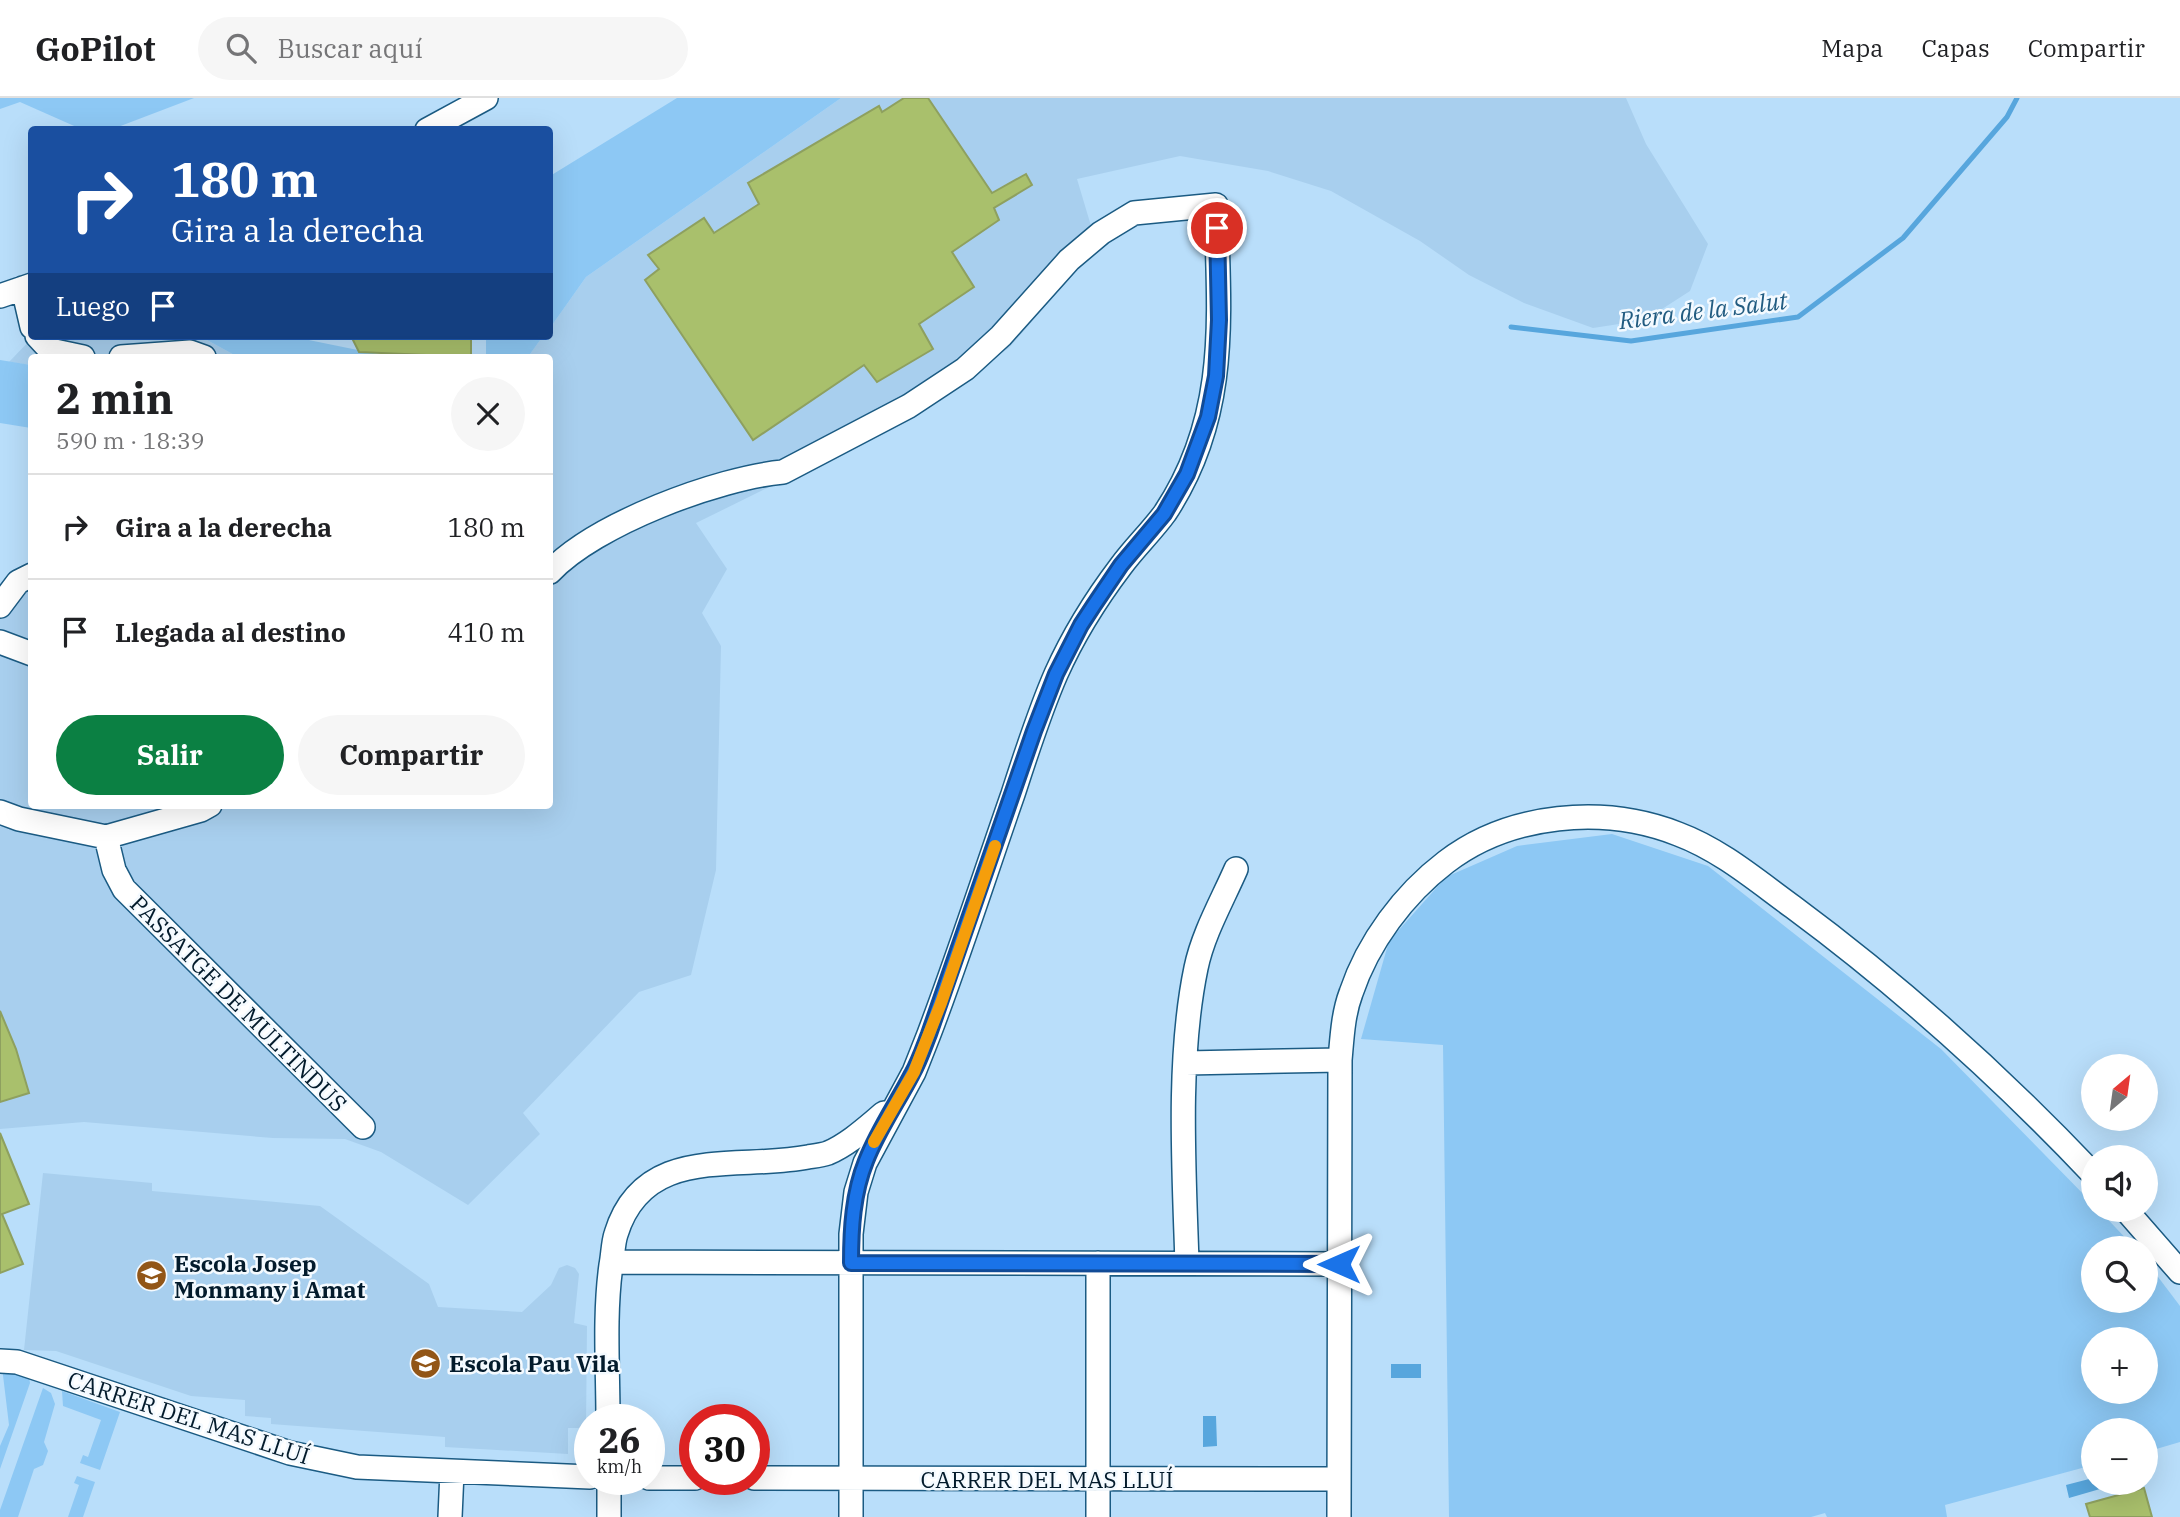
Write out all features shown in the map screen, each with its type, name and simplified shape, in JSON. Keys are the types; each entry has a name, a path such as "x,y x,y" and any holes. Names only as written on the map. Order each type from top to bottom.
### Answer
{"street":[{"path":"435,126 485,98"},
{"path":"553,570 598,533 679,498 762,474 783,472 909,406 965,369 1001,336 1069,260 1101,233 1135,213 1216,205 1216,376 1208,417 1187,474 1164,514 1121,565 1081,625 1056,674 933,1024 914,1072 865,1163 856,1192 851,1234 851,1517"},
{"path":"0,296 27,287"},
{"path":"41,340 50,350 69,354"},
{"path":"162,354 196,354"},
{"path":"0,606 18,582 28,577"},
{"path":"0,642 28,652"},
{"path":"0,812 19,819 106,837 203,809"},
{"path":"1339,1517 1339,1060 1347,1007 1361,970 1399,908 1440,867 1478,842 1531,824 1582,817 1631,821 1677,833 1718,854 1818,926 1890,984 2003,1081 2081,1162"},
{"name":"PASSATGE DE MULTINDUS","path":"106,837 114,870 124,889 363,1127"},
{"path":"1186,1263 1184,1169 1189,1014 1196,967 1209,929 1237,869"},
{"path":"1186,1063 1339,1060"},
{"path":"608,1404 608,1291 615,1235 626,1209 641,1191 662,1176 682,1168 705,1164 787,1161 828,1153 852,1139 895,1104"},
{"path":"2136,1222 2180,1272"},
{"path":"612,1262 1339,1264"},
{"path":"1098,1263 1098,1517"},
{"name":"CARRER DEL MAS LLUÍ","path":"0,1362 18,1362 290,1453 357,1467 574,1476"},
{"path":"450,1517 452,1472"},
{"name":"CARRER DEL MAS LLUÍ","path":"770,1478 1339,1479"},
{"path":"609,1495 609,1517"}],"shaded area":[{"path":"0,98 194,98 120,126 74,126 20,102 0,109"},
{"path":"677,98 841,98 586,277 553,324 553,174"},
{"path":"841,98 1626,98 1646,144 1708,244 1690,291 1645,320 1593,328 1524,303 1469,275 1420,241 1331,191 1268,171 1180,156 1077,179 1097,246 1009,348 861,442 696,523 727,569 702,613 721,646 716,870 691,975 639,992 523,1113 540,1134 468,1205 381,1152 345,1139 273,1138 84,1122 0,1129 0,606 28,578 28,809 553,809 553,354 530,354 540,340 553,340 553,324 586,277"},
{"path":"30,340 207,340 233,354 28,354 28,365 9,362"},
{"path":"207,340 309,340 377,354 233,354"},
{"path":"486,340 540,340 530,354 486,354"},
{"path":"0,360 28,365 28,428 0,423"},
{"path":"1612,834 1708,866 1941,1049 2081,1192 2081,1222 2110,1222 2124,1236 2081,1236 2081,1313 2158,1313 2158,1277 2180,1306 2180,1442 2158,1448 2158,1418 2081,1418 2081,1468 1945,1505 1947,1517 1827,1517 1825,1513 1811,1517 1449,1517 1443,1045 1361,1039 1389,941 1446,877 1517,846"},
{"path":"43,1173 152,1183 152,1191 320,1206 429,1284 438,1307 522,1312 551,1285 559,1268 567,1265 575,1268 579,1274 574,1323 587,1326 586,1404 574,1404 574,1428 568,1428 568,1454 445,1447 445,1437 271,1424 271,1418 245,1416 245,1400 191,1396 56,1351 24,1350"},
{"path":"1391,1364 1421,1364 1421,1378 1391,1378"},
{"path":"2,1367 29,1377 30,1383 0,1469 0,1446 9,1425"},
{"path":"43,1388 51,1393 55,1404 44,1442 48,1451 43,1465 34,1469 18,1517 0,1517 0,1510"},
{"path":"62,1391 120,1412 100,1470 80,1463 83,1455 88,1457 101,1420 63,1406"},
{"path":"1203,1416 1216,1416 1217,1446 1203,1447"},
{"path":"77,1476 95,1482 83,1517 68,1517 79,1485 74,1483"},
{"path":"2081,1481 2081,1495 2069,1498 2066,1485"}],"building":[{"path":"904,98 928,98 992,193 1026,174 1032,185 994,208 999,220 952,252 974,287 919,324 933,349 877,382 864,365 753,440 645,280 659,269 648,255 704,218 714,233 759,204 748,183 879,106 882,112"},
{"path":"353,340 471,340 471,354 359,352"},
{"path":"0,1011 16,1049 29,1093 0,1102"},
{"path":"0,1133 29,1204 2,1214 23,1264 0,1273"},
{"path":"2119,1495 2146,1495 2152,1517 2090,1517 2086,1504"}],"waterway":[{"name":"Riera de la Salut","path":"1511,327 1631,341 1798,317 1903,238 2007,117 2017,98"}],"slow traffic":[{"path":"874,1142 914,1072 941,1003 995,846"}],"place":[{"name":"Escola Josep Monmany i Amat","path":"151,1276"},
{"name":"Escola Pau Vila","path":"426,1363"}],"route":[{"path":"1217,228 1219,320 1216,376 1208,417 1187,474 1164,514 1121,565 1094,605 1056,674 929,1034 914,1072 877,1136 865,1163 856,1192 851,1263 1339,1264"}]}
